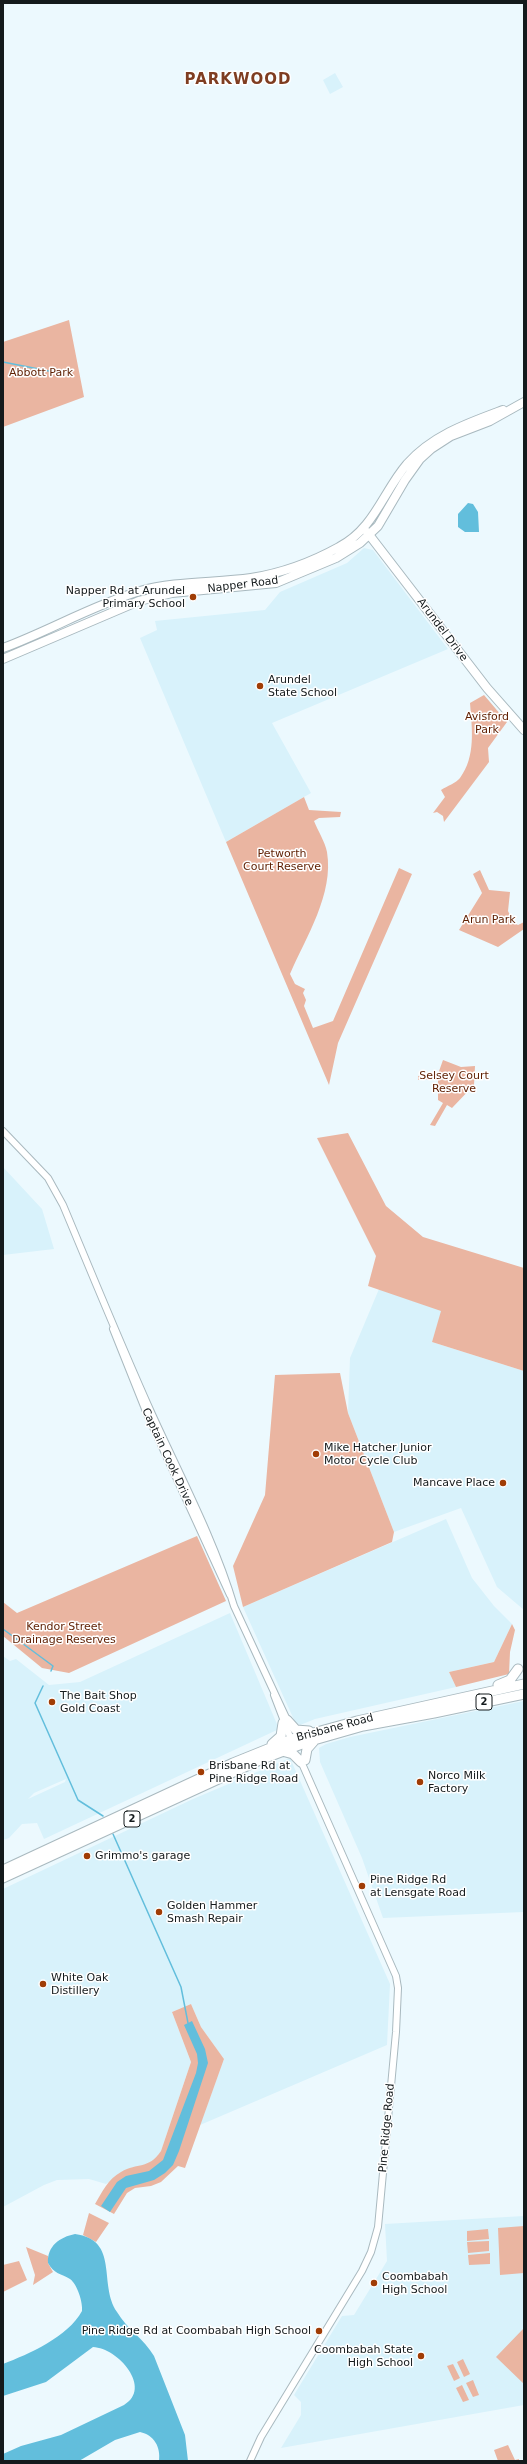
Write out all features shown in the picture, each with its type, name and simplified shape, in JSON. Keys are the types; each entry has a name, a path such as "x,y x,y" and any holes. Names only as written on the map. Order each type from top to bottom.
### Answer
{"highway":[{"path":"462,1697 506,1682 518,1669"},
{"name":"Brisbane Road","path":"3,1870 261,1751 295,1742 317,1734 462,1697 524,1684"},
{"name":"Brisbane Road","path":"317,1734 434,1713 524,1694"},
{"path":"261,1751 280,1738 285,1721 296,1730 317,1734 307,1748 303,1761 293,1754 282,1751"},
{"name":"Brisbane Road","path":"3,1878 282,1751 295,1742"}],"main road":[{"name":"Napper Road","path":"3,648 140,591 250,578 295,567 342,546 363,528 375,515 407,464 430,442 457,427 504,409 524,396"},
{"name":"Napper Road","path":"3,659 145,599 172,593 276,583 294,577 336,558 369,535 384,518 405,480 425,454 451,436 490,421 524,402"},
{"name":"Arundel Drive","path":"363,528 487,688 524,730"}],"street":[{"name":"Captain Cook Drive","path":"3,1131 53,1186 151,1412 208,1534 229,1586 232,1598 295,1742"},
{"name":"Pine Ridge Road","path":"250,2461 261,2437 362,2271 371,2252 378,2226 396,2032 398,1988 396,1976 295,1742"}],"shaded area":[{"path":"335,73 343,87 330,94 323,80"},
{"name":"Arundel State School","path":"364,548 373,550 448,649 272,723 311,793 226,842 140,638 157,630 155,621 265,610 280,592 347,563"},
{"path":"3,1167 42,1209 54,1249 3,1255"},
{"path":"379,1289 442,1311 432,1342 524,1371 524,1610 497,1587 461,1508 394,1532 348,1413 350,1358"},
{"path":"446,1519 472,1578 494,1606 512,1624 494,1662 449,1672 456,1687 315,1719 300,1725 295,1722 243,1607"},
{"path":"230,1613 279,1729 44,1839 37,1823 22,1824 9,1838 3,1840 3,1656 10,1661 16,1659 49,1685 80,1682","holes":["66,1779 65,1782 28,1799 34,1793"]},
{"path":"524,1701 524,1912 383,1918 362,1858 320,1762 319,1748 326,1744 350,1737"},
{"path":"290,1758 390,1984 387,2045 200,2125 224,2059 201,2027 191,2004 172,2012 191,2062 161,2151 155,2160 146,2166 130,2168 106,2184 89,2179 57,2180 44,2185 3,2207 3,1889 193,1799"},
{"name":"Coombabah State High School","path":"524,2216 524,2405 281,2448 301,2415 301,2402 294,2395 342,2316 354,2315 387,2261 385,2224"}],"green space":[{"name":"Abbott Park","path":"69,320 84,397 3,427 3,342"},
{"name":"Avisford Park","path":"484,695 507,722 488,748 489,762 444,822 443,816 437,812 433,813 445,797 441,790 460,778 469,761 472,742 470,703"},
{"name":"Petworth Court Reserve","path":"304,797 309,810 341,812 340,817 319,818 314,821 327,852 328,868 326,884 323,899 311,930 290,974 295,984 305,989 303,993 306,1000 304,1006 313,1028 333,1021 399,868 412,874 338,1043 329,1085 226,842"},
{"name":"Arun Park","path":"480,870 489,890 510,892 508,911 514,923 518,925 524,922 524,929 498,947 459,930 482,893 473,874"},
{"name":"Selsey Court Reserve","path":"443,1060 461,1067 475,1066 474,1085 452,1108 447,1105 435,1126 430,1125 443,1103 438,1100 438,1079 418,1080 418,1076 438,1074"},
{"path":"348,1133 386,1206 423,1237 524,1268 524,1371 432,1342 441,1311 368,1286 376,1256 317,1138"},
{"name":"Mike Hatcher Junior Motor Cycle Club","path":"340,1373 348,1413 394,1532 392,1542 243,1607 233,1566 265,1495 275,1375"},
{"name":"Kendor Street Drainage Reserves","path":"197,1536 226,1601 69,1673 42,1668 3,1636 3,1602 17,1613"},
{"path":"512,1624 515,1630 510,1652 509,1674 456,1687 449,1672 494,1662"},
{"path":"191,2004 201,2027 224,2059 185,2168 178,2166 161,2182 151,2186 135,2188 127,2193 114,2214 95,2204 106,2186 116,2175 127,2169 152,2161 161,2151 191,2062 172,2012"},
{"path":"89,2213 109,2223 96,2242 83,2235"},
{"path":"524,2226 524,2273 500,2275 498,2228"},
{"path":"488,2229 489,2239 467,2241 467,2231"},
{"path":"489,2241 489,2251 468,2253 467,2242"},
{"path":"26,2247 48,2256 48,2263 53,2272 33,2285 35,2275"},
{"path":"490,2253 490,2264 469,2265 468,2255"},
{"path":"19,2261 27,2280 3,2292 3,2265"},
{"path":"524,2328 524,2384 496,2357"},
{"path":"463,2359 470,2374 464,2377 457,2362"},
{"path":"453,2364 460,2378 454,2381 447,2366"},
{"path":"473,2380 479,2395 473,2397 466,2383"},
{"path":"462,2385 469,2400 463,2402 456,2388"},
{"path":"508,2445 515,2460 519,2459 519,2461 498,2461 494,2450"}],"water":[{"path":"468,503 473,504 478,512 479,532 465,532 458,527 458,514"},
{"path":"192,2021 205,2049 208,2063 173,2165 165,2173 154,2180 126,2188 110,2212 101,2206 117,2182 126,2176 149,2171 163,2160 196,2073 198,2063 197,2054 184,2025"},
{"path":"75,2234 89,2238 98,2245 103,2254 109,2289 117,2312 154,2356 185,2435 188,2461 159,2461 159,2451 156,2442 149,2436 140,2432 115,2440 79,2461 3,2461 3,2454 21,2446 61,2435 124,2405 132,2398 135,2389 134,2379 129,2370 121,2361 103,2349 93,2347 46,2382 3,2396 3,2364 36,2350 58,2337 76,2320 82,2311 82,2303 73,2281 55,2271 48,2263 48,2257 52,2247 64,2237"}],"waterway":[{"path":"3,362 64,374"},
{"path":"3,1629 53,1666 51,1671"},
{"path":"43,1686 35,1703 78,1800 103,1816"},
{"path":"113,1834 181,1987 188,2023"}],"place":[{"name":"Napper Rd at Arundel Primary School","path":"193,597"},
{"name":"Arundel State School","path":"260,686"},
{"name":"Mike Hatcher Junior Motor Cycle Club","path":"316,1454"},
{"name":"Mancave Place","path":"503,1483"},
{"name":"The Bait Shop Gold Coast","path":"52,1702"},
{"name":"Brisbane Rd at Pine Ridge Road","path":"201,1772"},
{"name":"Norco Milk Factory","path":"420,1782"},
{"name":"Grimmo's garage","path":"87,1856"},
{"name":"Pine Ridge Rd at Lensgate Road","path":"362,1886"},
{"name":"Golden Hammer Smash Repair","path":"159,1912"},
{"name":"White Oak Distillery","path":"43,1984"},
{"name":"Coombabah High School","path":"374,2283"},
{"name":"Pine Ridge Rd at Coombabah High School","path":"319,2331"},
{"name":"Coombabah State High School","path":"421,2356"}],"district":[{"name":"PARKWOOD","path":"238,80"}]}
